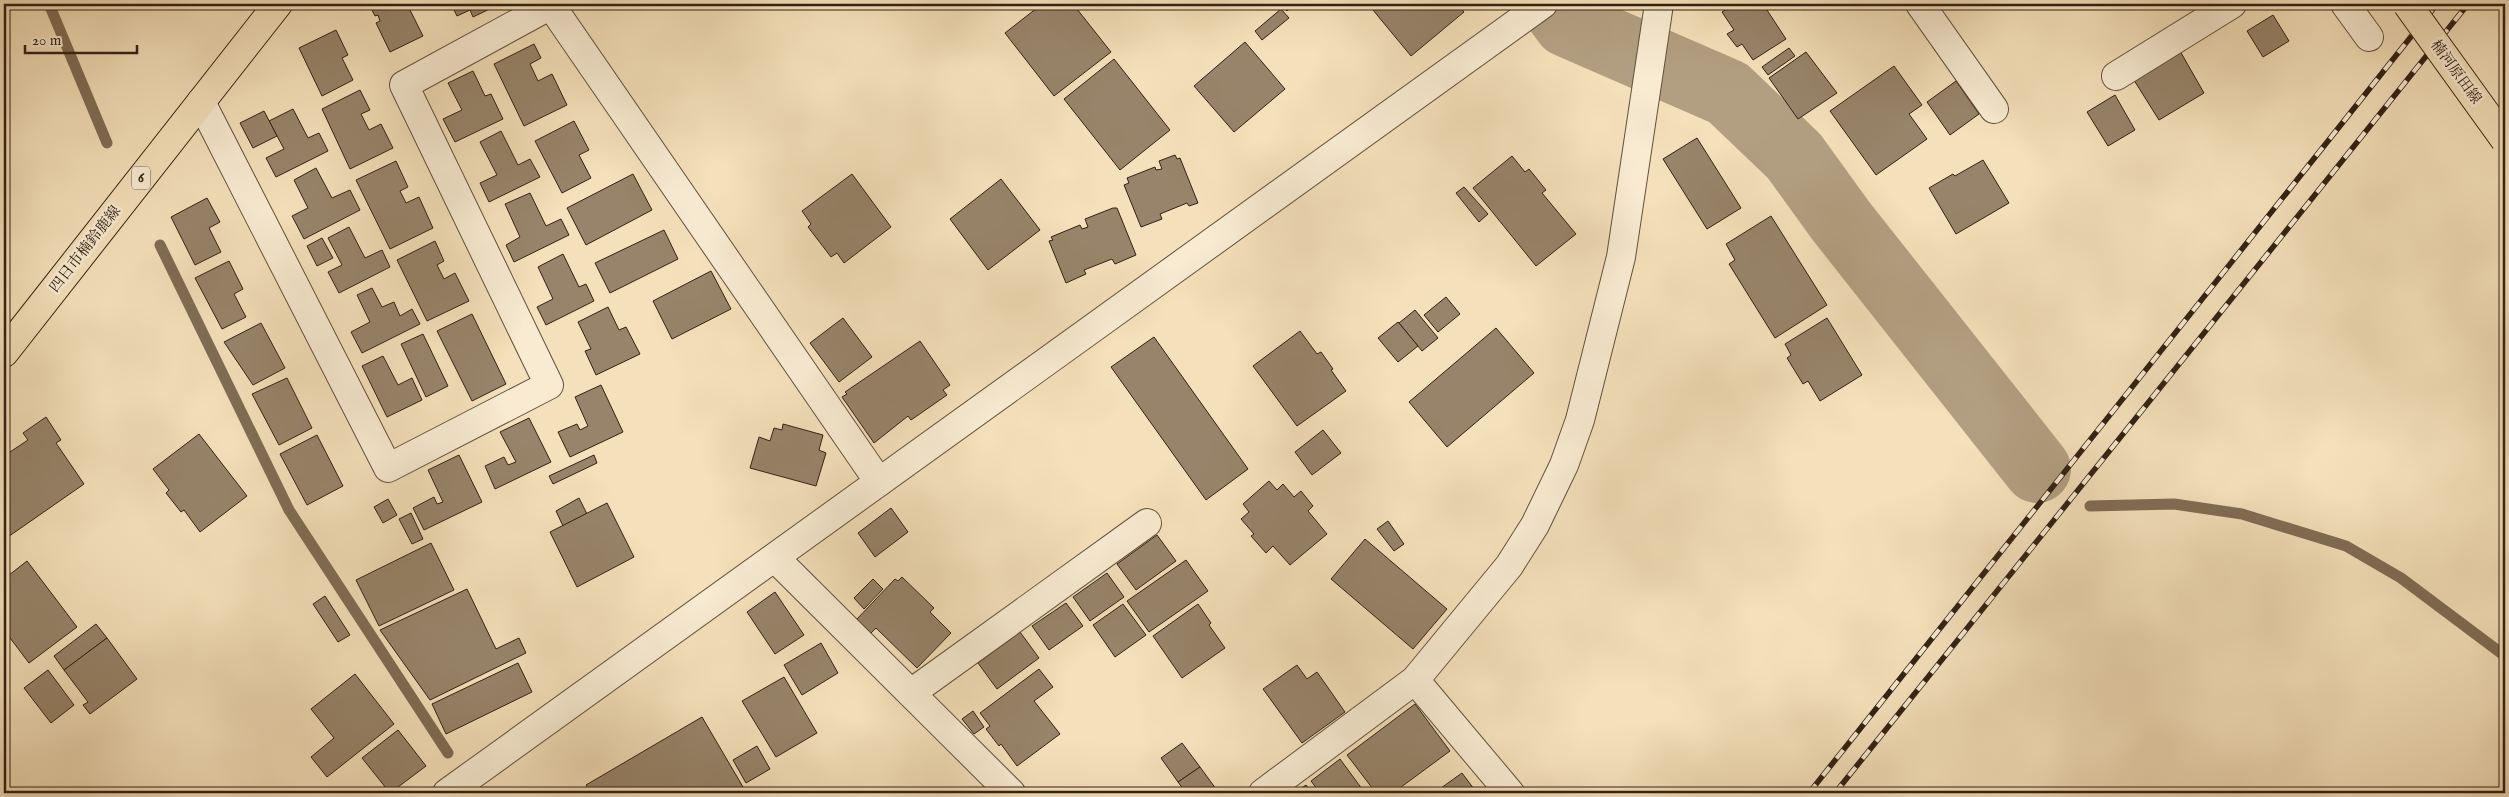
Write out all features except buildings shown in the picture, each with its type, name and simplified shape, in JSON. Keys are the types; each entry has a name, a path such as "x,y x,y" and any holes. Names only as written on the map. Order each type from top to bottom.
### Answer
{"main road":[{"name":"四日市楠鈴鹿線","path":"4,353 278,4"},
{"name":"楠河原田線","path":"2407,4 2505,140"}],"street":[{"path":"201,102 388,468 549,385 404,85 550,4 879,482"},
{"path":"1262,793 1415,680 1509,566 1535,525 1564,465 1580,420 1621,257 1659,4"},
{"path":"1920,4 1994,109"},
{"path":"2116,76 2232,4"},
{"path":"2345,4 2369,37"},
{"path":"447,793 1538,7"},
{"path":"911,693 1147,523"},
{"path":"775,558 1011,793"},
{"path":"1415,680 1510,793"}],"waterway":[{"path":"49,4 107,143"},
{"path":"1553,4 1567,23 1728,93 1794,156 1841,221 2037,469"},
{"path":"160,245 289,510 448,753"},
{"path":"2090,506 2174,504 2242,514 2346,546 2401,578 2505,656"}],"railway":[{"path":"1809,793 2437,4"},
{"path":"1835,793 2468,4"}]}
